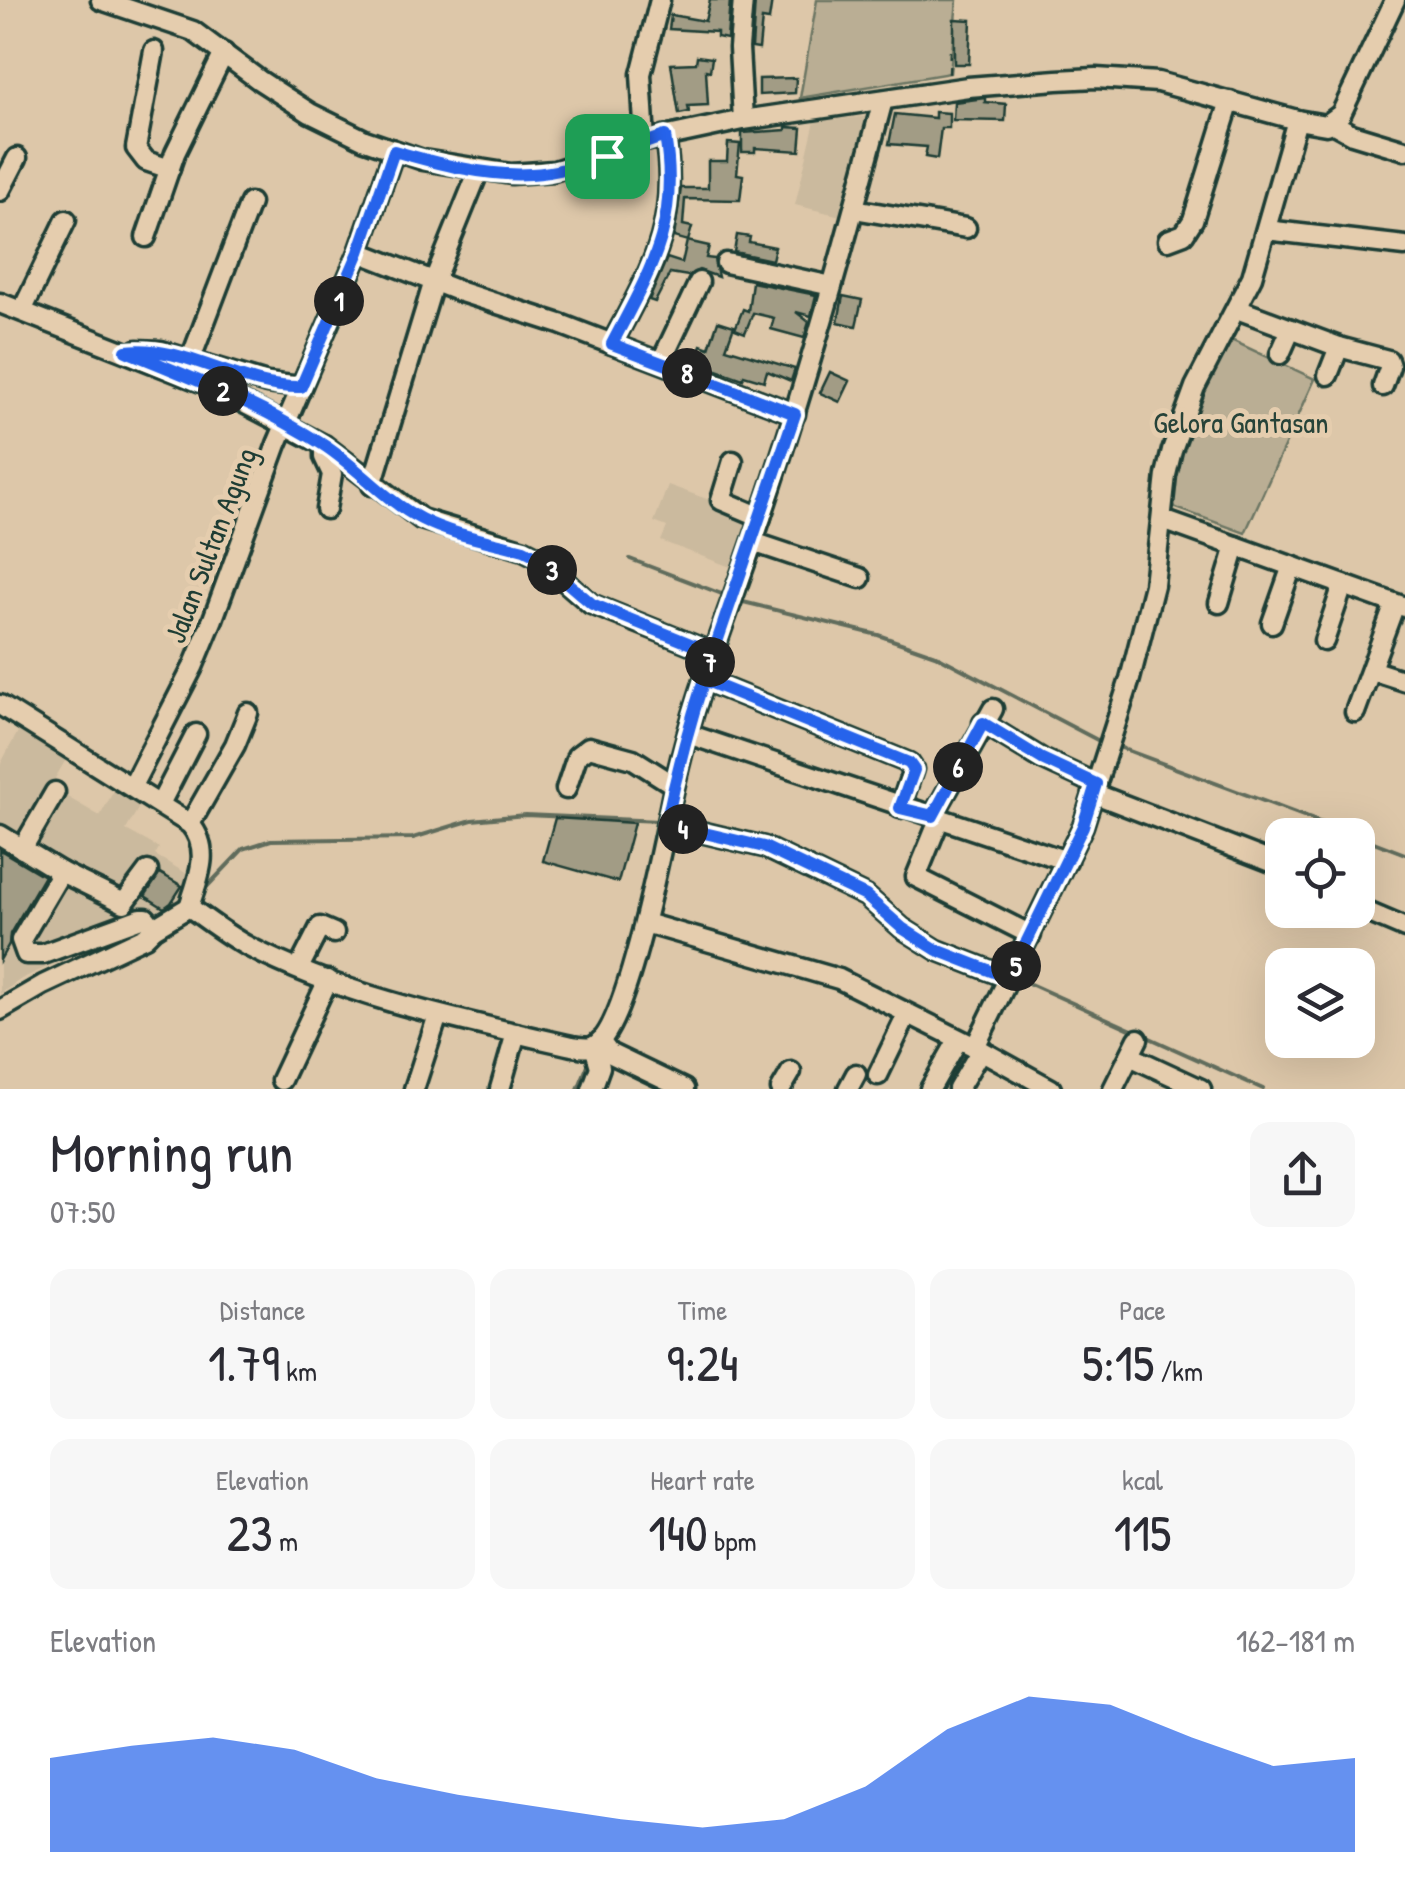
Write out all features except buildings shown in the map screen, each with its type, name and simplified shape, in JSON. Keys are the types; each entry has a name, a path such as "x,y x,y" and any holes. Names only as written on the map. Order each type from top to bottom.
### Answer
{"street":[{"path":"101,0 193,31 310,113 394,151 479,170 522,174 554,171 665,136 743,120 948,90 1114,78 1158,82 1297,120 1332,123 1352,134 1405,150"},
{"path":"645,142 640,74 660,0"},
{"path":"743,0 743,120"},
{"path":"1332,123 1346,106 1398,4"},
{"path":"154,51 136,148 146,161 170,169"},
{"path":"146,237 170,169 224,52"},
{"path":"595,1088 600,1066 597,1044 612,1022 645,923 688,734 795,414 883,100"},
{"path":"1168,240 1184,234 1193,220 1230,101"},
{"path":"958,1089 971,1046 1031,935 1083,826 1154,585 1166,475 1195,387 1252,276 1297,120"},
{"path":"612,344 668,220 671,171 665,136"},
{"name":"Jalan Sultan Agung","path":"132,786 214,619 286,423 359,252 394,151"},
{"path":"0,191 17,158"},
{"path":"372,485 434,282 479,170"},
{"path":"190,361 250,204"},
{"path":"854,208 966,228"},
{"path":"22,311 66,220"},
{"path":"1266,230 1405,246"},
{"path":"359,252 795,414"},
{"path":"726,263 832,286"},
{"path":"661,362 698,282"},
{"path":"0,303 209,385 324,445 421,519 536,556 592,604 713,653"},
{"path":"1238,309 1340,347 1397,362 1383,386"},
{"path":"1280,354 1291,330"},
{"path":"1328,375 1340,347"},
{"path":"126,351 146,349 254,380 301,387"},
{"path":"324,445 324,457 332,474 326,509"},
{"path":"733,461 720,500 762,517"},
{"path":"1163,514 1236,546 1400,606 1355,712"},
{"path":"1163,514 1269,546"},
{"path":"753,542 860,578"},
{"path":"1219,603 1236,546"},
{"path":"1272,623 1292,566"},
{"path":"1324,641 1343,585"},
{"path":"1372,670 1405,681"},
{"path":"704,680 909,763 914,770 900,808"},
{"path":"0,706 190,824 202,845 203,860 189,908 145,937 0,1010"},
{"path":"190,824 235,745 248,713"},
{"path":"1031,935 916,877 936,817 988,716 1042,759 1095,788 1265,859"},
{"path":"160,804 196,734"},
{"path":"688,734 1067,861"},
{"path":"566,789 576,756 589,747 633,759 674,785"},
{"path":"22,849 55,792"},
{"path":"666,824 764,847 866,896 902,928 937,950 1009,978"},
{"path":"0,835 124,904 148,871"},
{"path":"61,872 22,940 26,954 43,954 140,918 146,918 154,928"},
{"path":"189,908 244,944 328,980 438,1015 572,1046 597,1044 684,1089"},
{"path":"1375,915 1405,928"},
{"path":"299,968 326,923"},
{"path":"645,923 839,980 1051,1089"},
{"path":"282,1080 328,980"},
{"path":"878,1075 906,1014"},
{"path":"414,1089 438,1015"},
{"path":"500,1089 516,1033"},
{"path":"930,1089 971,1046"},
{"path":"1113,1089 1134,1048 1200,1089"},
{"path":"782,1089 791,1072"}],"path":[{"path":"948,90 950,51"}],"shaded area":[{"path":"870,116 845,217 795,205 815,121"},
{"path":"668,485 754,516 736,569 661,541 667,527 654,522"},
{"path":"20,728 68,756 50,787 100,816 117,785 143,800 126,830 159,848 155,855 189,875 181,890 186,895 178,907 21,979 0,994 0,765"}],"green space":[{"path":"817,0 957,0 950,73 800,98"},
{"name":"Gelora Gantasan","path":"1229,339 1315,379 1245,533 1176,508 1170,500 1179,445 1198,395"}],"waterway":[{"path":"630,559 727,596"},
{"path":"739,601 878,635 935,655 1103,743"},
{"path":"1116,746 1309,818"},
{"path":"202,892 243,849 271,840 413,838 472,820 525,815 659,821"},
{"path":"1375,843 1405,854"},
{"path":"3,998 43,974 141,928"},
{"path":"1019,979 1263,1089"},
{"path":"578,1089 590,1060"}],"route":[{"path":"607,156 554,171 511,174 423,160 394,151 359,252 301,387 241,377 161,351 126,351 209,385 286,423 324,445 421,519 524,550 592,604 713,653 704,680 688,734 666,824 764,847 866,896 902,928 937,950 1009,978 1083,826 1096,784 1042,759 983,723 933,816 900,808 914,770 909,763 704,680 795,414 612,344 668,220 671,171 665,136 607,156"}]}
